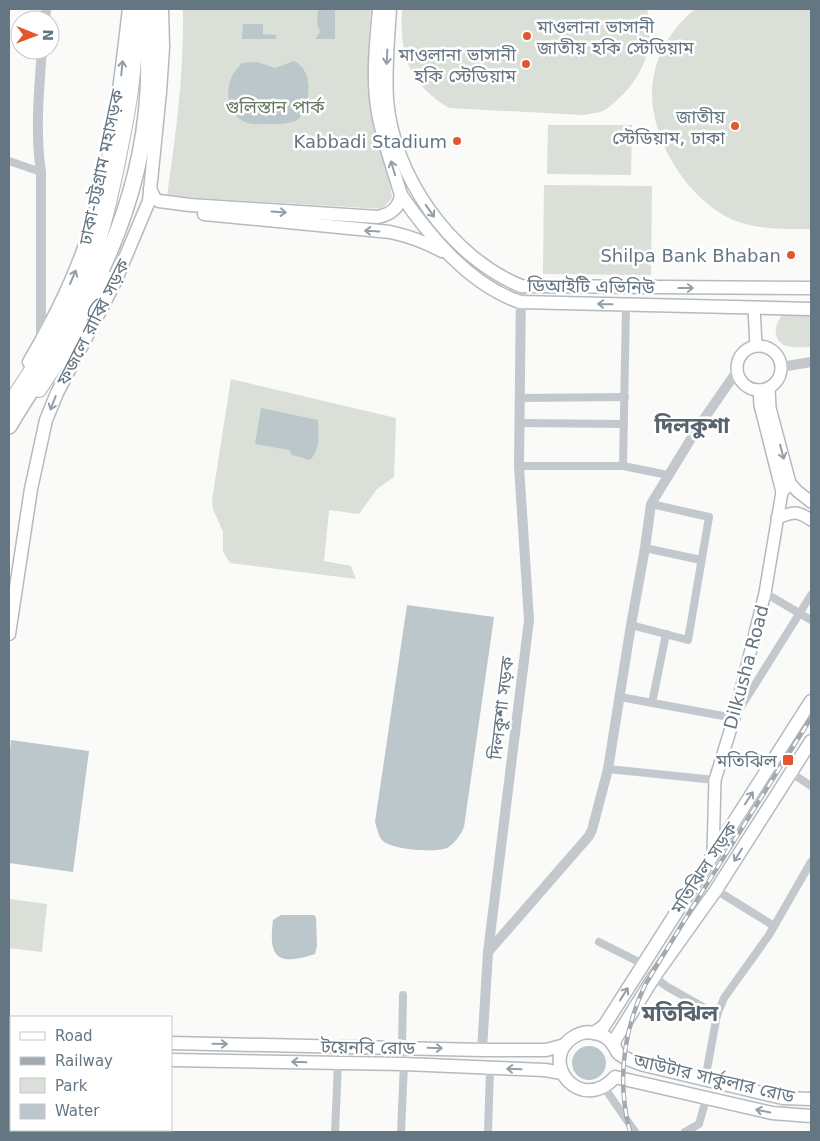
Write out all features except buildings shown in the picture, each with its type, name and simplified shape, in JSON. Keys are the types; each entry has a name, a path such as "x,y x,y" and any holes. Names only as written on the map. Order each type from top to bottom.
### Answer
{"highway":[{"path":"9,404 74,299 87,271 102,229 115,174 130,93 136,9"},
{"path":"9,413 63,334 94,273 107,243 122,198 140,106 142,9"},
{"path":"9,427 60,346 88,297 127,204 139,156 148,94 147,9"},
{"path":"9,427 51,373 85,320 113,261 134,200 143,166 153,111 156,52 155,9"}],"main road":[{"name":"ঢাকা-চট্টগ্রাম মহাসড়ক","path":"9,397 41,342 73,277 92,224 120,88 129,9"},
{"name":"ফজলে রাব্বি সড়ক","path":"9,634 13,582 46,420 57,393 114,284 149,201 160,92 162,9"},
{"name":"ডিআইটি এভিনিউ","path":"379,9 375,74 377,111 401,195 414,214 451,256 494,290 520,302 811,309"},
{"name":"ডিআইটি এভিনিউ","path":"390,9 386,68 387,101 394,137 404,164 417,191 444,230 486,268 503,279 521,286 811,288"},
{"path":"150,189 155,199 164,202 304,214 378,217 387,215 396,209 401,195"},
{"path":"144,216 152,211 163,210 390,232 424,241 451,256"},
{"path":"494,290 503,279"},
{"path":"727,288 727,308"},
{"path":"754,288 756,346"},
{"path":"756,346 763,346 776,353 781,367 778,379 764,389 752,389 742,382 737,371 740,358 749,348 756,346"},
{"path":"764,389 790,483 811,502"},
{"path":"764,389 760,406 782,492"},
{"path":"782,492 790,483"},
{"name":"Dilkusha Road","path":"713,854 715,780 734,718 765,593 782,492"},
{"path":"777,518 800,512 811,520"},
{"name":"মতিঝিল সড়ক","path":"594,1033 604,1026 811,701"},
{"name":"মতিঝিল সড়ক","path":"616,1049 616,1038 654,977 716,890 811,740"},
{"path":"594,1033 585,1032 577,1035 558,1047 560,1060 557,1072 579,1089 587,1091 604,1087"},
{"name":"আউটার সার্কুলার রোড","path":"594,1033 608,1039 628,1059 636,1062 783,1098 811,1099"},
{"name":"টয়েনবি রোড","path":"172,1043 482,1050 546,1050 558,1047"},
{"name":"টয়েনবি রোড","path":"172,1060 404,1064 557,1072"},
{"name":"আউটার সার্কুলার রোড","path":"604,1087 615,1077 772,1113 811,1116"}],"street":[{"path":"41,60 38,150 41,172 41,342"},
{"path":"9,161 41,172"},
{"name":"দিলকুশা সড়ক","path":"482,1050 488,952 528,620 519,466 521,286"},
{"path":"623,466 626,305"},
{"path":"781,367 811,362"},
{"path":"488,952 589,836 608,769 645,548 650,504 737,371"},
{"path":"519,398 625,397"},
{"path":"519,423 624,424"},
{"path":"519,466 623,466 668,475"},
{"path":"631,625 688,640 709,517 650,504"},
{"path":"645,548 701,560"},
{"path":"765,593 811,620"},
{"path":"620,697 734,718 811,595"},
{"path":"652,703 666,634"},
{"path":"608,769 715,780"},
{"path":"790,772 811,786"},
{"path":"706,1080 716,1015 724,998 774,926 811,862"},
{"path":"716,890 774,926"},
{"path":"599,942 643,964"},
{"path":"654,977 716,1015"},
{"path":"402,1047 403,995"},
{"path":"335,1132 338,1063"},
{"path":"401,1132 404,1064"},
{"path":"488,1132 490,1068"},
{"path":"604,1087 635,1132"},
{"path":"686,1132 698,1128 706,1098"}],"green space":[{"name":"গুলিস্তান পার্ক","path":"180,9 371,9 369,78 371,106 389,178 392,198 382,209 167,196 181,80 183,11"},
{"name":"মাওলানা ভাসানী হকি স্টেডিয়াম","path":"402,9 647,9 650,34 649,46 641,68 628,89 608,108 600,112 584,115 449,108 424,89 409,66 402,40"},
{"name":"জাতীয় স্টেডিয়াম, ঢাকা","path":"695,9 811,9 811,229 754,226 736,221 719,212 703,200 676,168 658,130 653,110 653,79 660,56 671,35 678,25"},
{"path":"548,125 632,125 631,175 547,174"},
{"path":"544,185 652,186 651,275 543,274"},
{"path":"784,313 811,313 811,347 790,347 778,340 776,327"},
{"path":"231,379 396,418 394,477 377,489 359,514 329,510 324,561 351,566 356,579 230,563 223,552 223,532 213,509 212,500"},
{"path":"9,899 47,904 42,952 9,948"}],"water":[{"path":"318,9 335,9 335,39 315,39 320,32 317,24"},
{"path":"243,24 263,24 263,34 276,35 276,39 242,39"},
{"path":"294,61 301,66 308,80 308,96 299,119 277,124 254,124 245,122 235,114 230,104 228,91 233,74 242,63 257,62 275,68"},
{"path":"261,408 318,420 317,446 314,456 310,460 292,455 289,450 255,444"},
{"path":"407,605 494,617 464,827 452,844 441,850 413,850 394,846 382,840 375,822"},
{"path":"11,740 89,751 73,872 9,863 9,758"},
{"path":"281,915 314,915 316,918 317,946 315,954 292,959 284,959 278,956 274,951 272,933 273,920"},
{"path":"589,1046 601,1051 606,1063 601,1075 589,1080 577,1075 572,1063 577,1051"}],"railway":[{"path":"630,1132 624,1095 624,1057 632,1021 645,985 811,718"}],"place":[{"name":"মাওলানা ভাসানী জাতীয় হকি স্টেডিয়াম","path":"527,36"},
{"name":"মাওলানা ভাসানী হকি স্টেডিয়াম","path":"526,64"},
{"name":"জাতীয় স্টেডিয়াম, ঢাকা","path":"735,126"},
{"name":"Kabbadi Stadium","path":"457,141"},
{"name":"Shilpa Bank Bhaban","path":"791,255"},
{"name":"মতিঝিল","path":"788,760"}],"district":[{"name":"দিলকুশা","path":"692,425"},
{"name":"মতিঝিল","path":"680,1013"}]}
